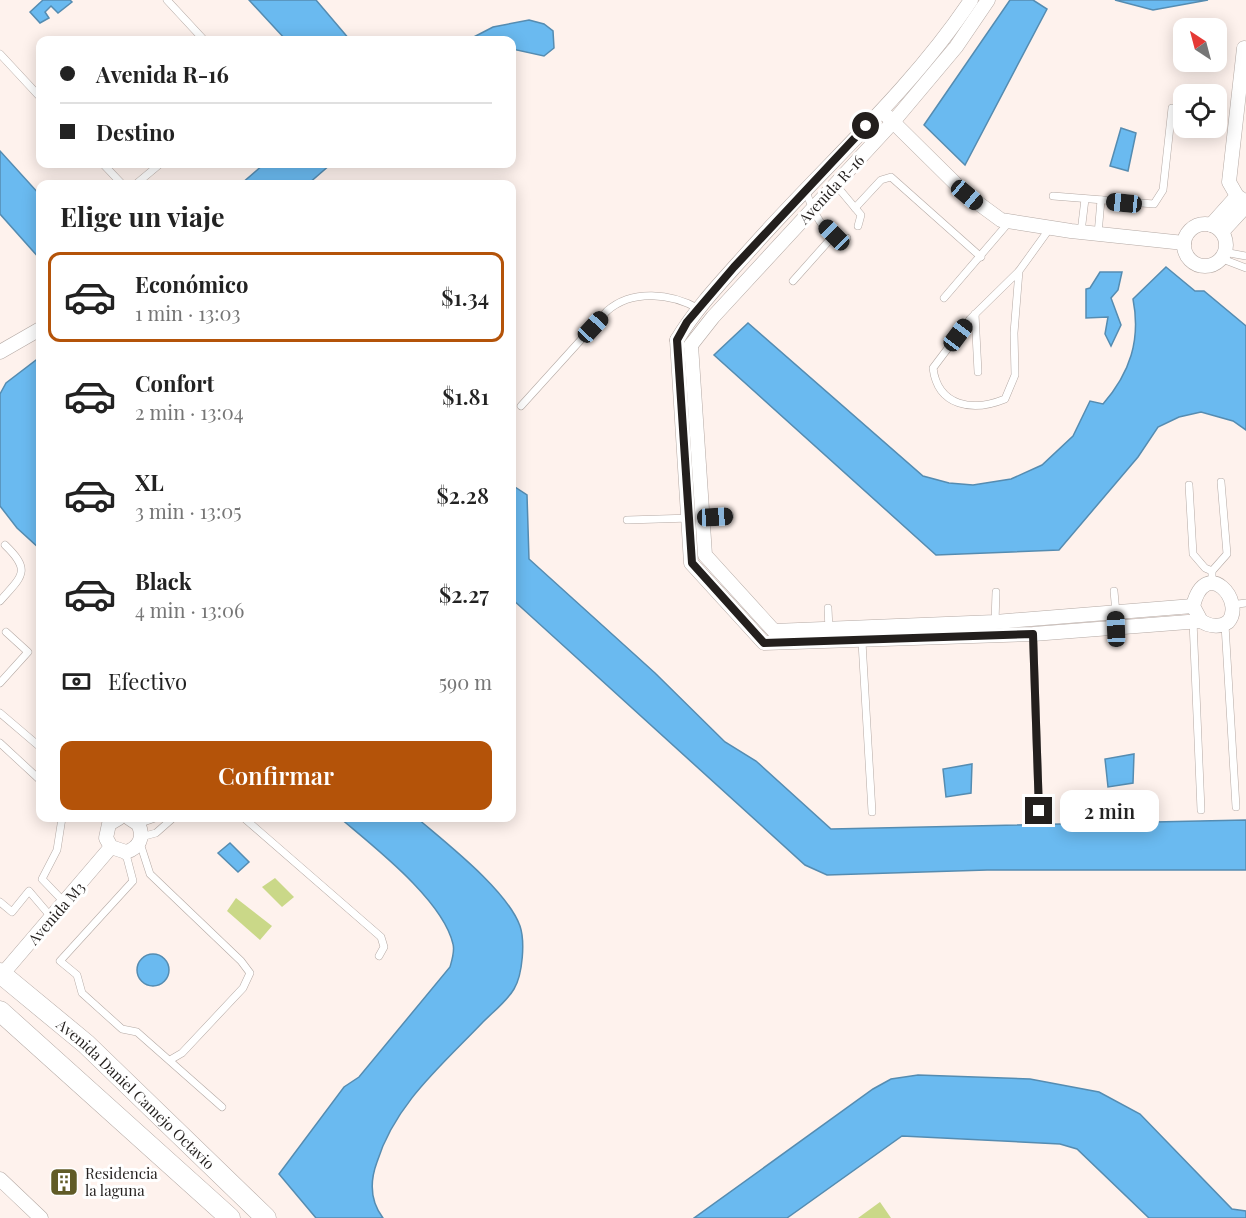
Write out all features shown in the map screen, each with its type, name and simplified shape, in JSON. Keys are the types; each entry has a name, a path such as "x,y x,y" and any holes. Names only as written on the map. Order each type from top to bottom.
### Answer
{"street":[{"name":"Avenida R-16","path":"677,340 699,309 805,189 942,42 971,0"},
{"name":"Avenida R-16","path":"691,345 713,317 893,122 956,47 988,0"},
{"path":"1217,228 1243,201 1229,182 1244,48"},
{"path":"881,110 975,202 1001,220 1081,232 1184,243"},
{"path":"1204,224 1217,228 1226,242 1222,255 1212,264 1197,264 1188,258 1184,243 1190,230 1204,224"},
{"path":"0,352 36,331"},
{"path":"694,518 677,340 691,345 694,518 692,563 764,643 829,636 995,629 1193,606"},
{"path":"995,629 1033,634 1197,621 1212,626 1225,625 1233,618 1242,603 1228,586 1212,577 1200,590 1193,606 1197,621"},
{"path":"829,636 862,642 947,631"},
{"path":"112,822 106,833 116,850 130,851 137,830"},
{"name":"Avenida M3","path":"1,975 116,850"},
{"name":"Avenida Daniel Camejo Octavio","path":"1,975 86,1044 266,1218"},
{"name":"Avenida Daniel Camejo Octavio","path":"0,1011 201,1195 214,1202 230,1218"},
{"path":"0,1179 41,1218"},
{"path":"201,1195 216,1218"}],"lane":[{"path":"167,0 200,36"},
{"path":"0,54 36,93"},
{"path":"1053,196 1154,204 1160,199 1163,190 1172,108"},
{"path":"107,168 118,180"},
{"path":"141,180 155,168"},
{"path":"855,208 881,180 891,177 981,257"},
{"path":"835,184 861,215 858,226"},
{"path":"805,189 812,209 834,235 847,238"},
{"path":"1081,232 1085,199"},
{"path":"1098,234 1101,200"},
{"path":"944,298 1010,221"},
{"path":"1019,271 1014,333 1015,375 1005,399 987,406 961,404 942,394 933,368 975,314 1019,271 1050,228"},
{"path":"793,281 834,235"},
{"path":"1222,255 1246,256"},
{"path":"1222,255 1246,268"},
{"path":"521,406 607,311 623,300 637,296 660,296 699,309"},
{"path":"975,314 978,372"},
{"path":"1189,485 1193,554 1212,577 1227,554 1221,482"},
{"path":"627,520 730,516"},
{"path":"0,601 22,577 23,571 18,558 5,545"},
{"path":"1114,591 1116,629"},
{"path":"995,629 996,592"},
{"path":"828,608 829,636"},
{"path":"1197,621 1201,810"},
{"path":"1225,625 1236,807"},
{"path":"0,684 28,652 6,632"},
{"path":"1033,634 1039,811"},
{"path":"862,642 872,812"},
{"path":"0,713 36,744"},
{"path":"0,743 36,776"},
{"path":"61,822 57,850 42,879 66,904"},
{"path":"168,822 156,833 137,830 150,874 242,961 250,974 243,988 182,1053 170,1060"},
{"path":"249,822 381,937 384,947 379,956"},
{"path":"116,850 128,858 133,881 60,961 77,975 82,993 122,1029 137,1032 222,1107"},
{"path":"0,902 12,912 29,891 52,918"}],"green space":[{"path":"275,878 294,897 282,907 262,887"},
{"path":"236,898 272,926 260,940 227,911"},
{"path":"880,1202 891,1218 858,1218"}],"water":[{"path":"43,0 70,0 72,2 58,13 51,6 45,12 49,18 40,23 30,12"},
{"path":"249,0 316,0 347,36 282,36"},
{"path":"1010,0 1033,0 1047,9 965,165 924,125"},
{"path":"1115,0 1208,0 1153,10"},
{"path":"529,20 544,24 553,31 554,48 544,56 516,50 516,36 476,36 493,27"},
{"path":"1121,128 1136,133 1128,171 1110,166"},
{"path":"0,151 36,191 36,254 0,214"},
{"path":"259,168 326,168 313,180 246,180"},
{"path":"1166,267 1195,291 1204,291 1246,326 1246,430 1233,421 1201,412 1179,417 1158,427 1138,457 1059,550 936,555 714,355 748,323 923,476 949,483 973,485 1011,479 1042,465 1073,436 1090,401 1103,404 1112,392 1126,368 1134,342 1133,299"},
{"path":"1100,272 1122,272 1118,290 1111,298 1121,325 1111,346 1105,334 1108,317 1086,318 1086,289 1090,288"},
{"path":"36,360 36,545 17,528 0,506 0,394 6,383"},
{"path":"516,488 527,495 529,559 655,673 725,742 756,761 831,829 1246,820 1246,870 987,870 827,875 805,865 516,603"},
{"path":"1134,754 1133,783 1108,787 1105,759"},
{"path":"972,764 971,793 946,797 943,769"},
{"path":"345,822 422,822 459,854 502,897 520,926 522,958 519,975 517,983 504,1002 421,1086 395,1122 385,1141 372,1184 376,1205 383,1218 316,1218 279,1174 344,1087 359,1077 450,967 453,955 454,947 447,927 436,910 406,875"},
{"path":"230,843 249,862 238,872 218,853"},
{"path":"153,954 164,959 169,970 164,981 153,986 142,981 137,970 142,959"},
{"path":"918,1075 1030,1079 1099,1092 1140,1114 1232,1209 1246,1211 1246,1218 1149,1218 1077,1149 1060,1144 902,1136 787,1218 694,1218 873,1089 891,1079"}],"place":[{"name":"Residencia la laguna","path":"64,1182"}],"route":[{"path":"866,126 789,205 734,267 687,322 677,340 687,518 692,563 764,643 862,642 1033,634 1039,811"}]}
